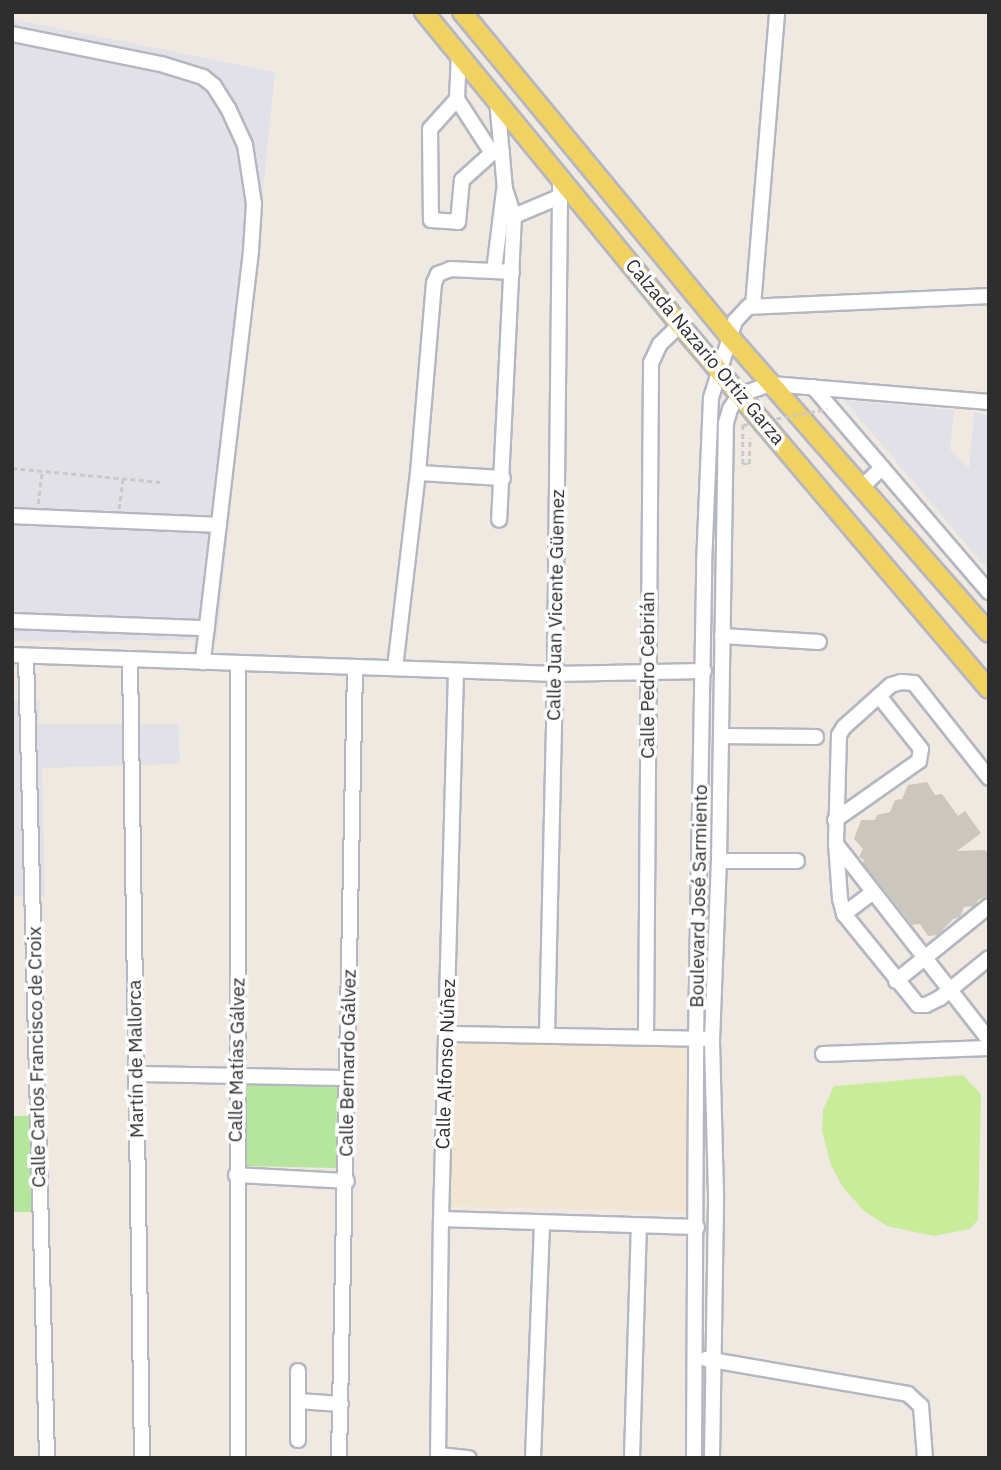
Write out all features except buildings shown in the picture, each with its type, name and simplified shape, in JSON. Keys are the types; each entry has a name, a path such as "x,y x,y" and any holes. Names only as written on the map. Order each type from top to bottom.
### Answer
{"main road":[{"name":"Calzada Nazario Ortiz Garza","path":"424,12 718,370 989,689"},
{"name":"Calzada Nazario Ortiz Garza","path":"463,12 730,337 989,633"}],"street":[{"path":"777,12 753,306 989,296"},
{"path":"12,34 161,64 203,77 214,86 228,108 245,145 254,204 251,251 203,662"},
{"path":"458,53 457,99 497,153"},
{"path":"457,99 430,129 431,220 458,222 462,180 497,153"},
{"path":"497,100 497,153 505,190 512,272 499,520"},
{"name":"Calle Juan Vicente Güemez","path":"547,1034 555,674 560,176"},
{"path":"506,216 559,197"},
{"path":"494,271 506,216"},
{"path":"395,668 418,472 434,283 445,270 512,272"},
{"name":"Boulevard José Sarmiento","path":"694,1458 696,1038 708,413 718,370 738,315 753,306"},
{"name":"Calle Pedro Cebrián","path":"646,1037 651,363 660,344 680,324"},
{"path":"739,395 771,384 989,402"},
{"path":"813,387 989,592"},
{"name":"Boulevard José Sarmiento","path":"712,1458 716,1194 712,1041 719,861 726,423 730,408 739,395"},
{"path":"862,487 882,468"},
{"path":"418,472 503,478"},
{"path":"12,516 219,525"},
{"path":"704,565 723,564"},
{"path":"12,621 207,628"},
{"path":"722,636 819,642"},
{"path":"19,656 555,674 704,671"},
{"name":"Calle Carlos Francisco de Croix","path":"19,656 47,1458"},
{"name":"Martín de Mallorca","path":"130,660 142,1458"},
{"name":"Calle Matías Gálvez","path":"238,663 238,1458"},
{"name":"Calle Bernardo Gálvez","path":"339,1458 347,1181 355,668"},
{"name":"Calle Alfonso Núñez","path":"438,1457 441,1219 456,671"},
{"path":"989,778 920,688 901,682 879,696 839,735 835,843 844,914 918,1005 926,1005 951,989 989,958"},
{"path":"835,820 919,761 921,749 879,696"},
{"path":"721,736 816,737"},
{"path":"835,843 989,1040"},
{"path":"719,861 797,860"},
{"path":"844,914 873,892"},
{"path":"896,981 989,906"},
{"path":"447,1034 547,1034 696,1038 712,1041"},
{"path":"823,1054 989,1048"},
{"path":"136,1074 347,1079"},
{"path":"236,1175 347,1181"},
{"path":"441,1219 697,1227"},
{"path":"533,1458 542,1224"},
{"path":"632,1458 639,1227"},
{"path":"696,1359 908,1394 921,1406 925,1458"},
{"path":"298,1371 298,1440"},
{"path":"298,1401 341,1404"},
{"path":"438,1457 469,1458"}],"path":[{"path":"750,438 749,464 743,464 743,425 827,409"},
{"path":"12,468 160,482"},
{"path":"36,517 43,471"},
{"path":"118,519 123,478"}],"shaded area":[{"path":"12,19 275,72 217,640 12,641"},
{"path":"844,400 954,410 950,449 969,468 974,412 989,416 989,571"},
{"path":"40,700 38,724 178,724 180,764 42,768 45,895 12,896 12,701"},
{"path":"454,1041 687,1045 687,1212 451,1206"}],"green space":[{"path":"963,1075 981,1094 978,1220 970,1229 934,1236 887,1226 864,1211 842,1186 831,1165 822,1131 823,1110 834,1086"},
{"path":"243,1078 338,1079 337,1168 244,1166"},
{"path":"12,1116 35,1116 34,1212 12,1212"}]}
